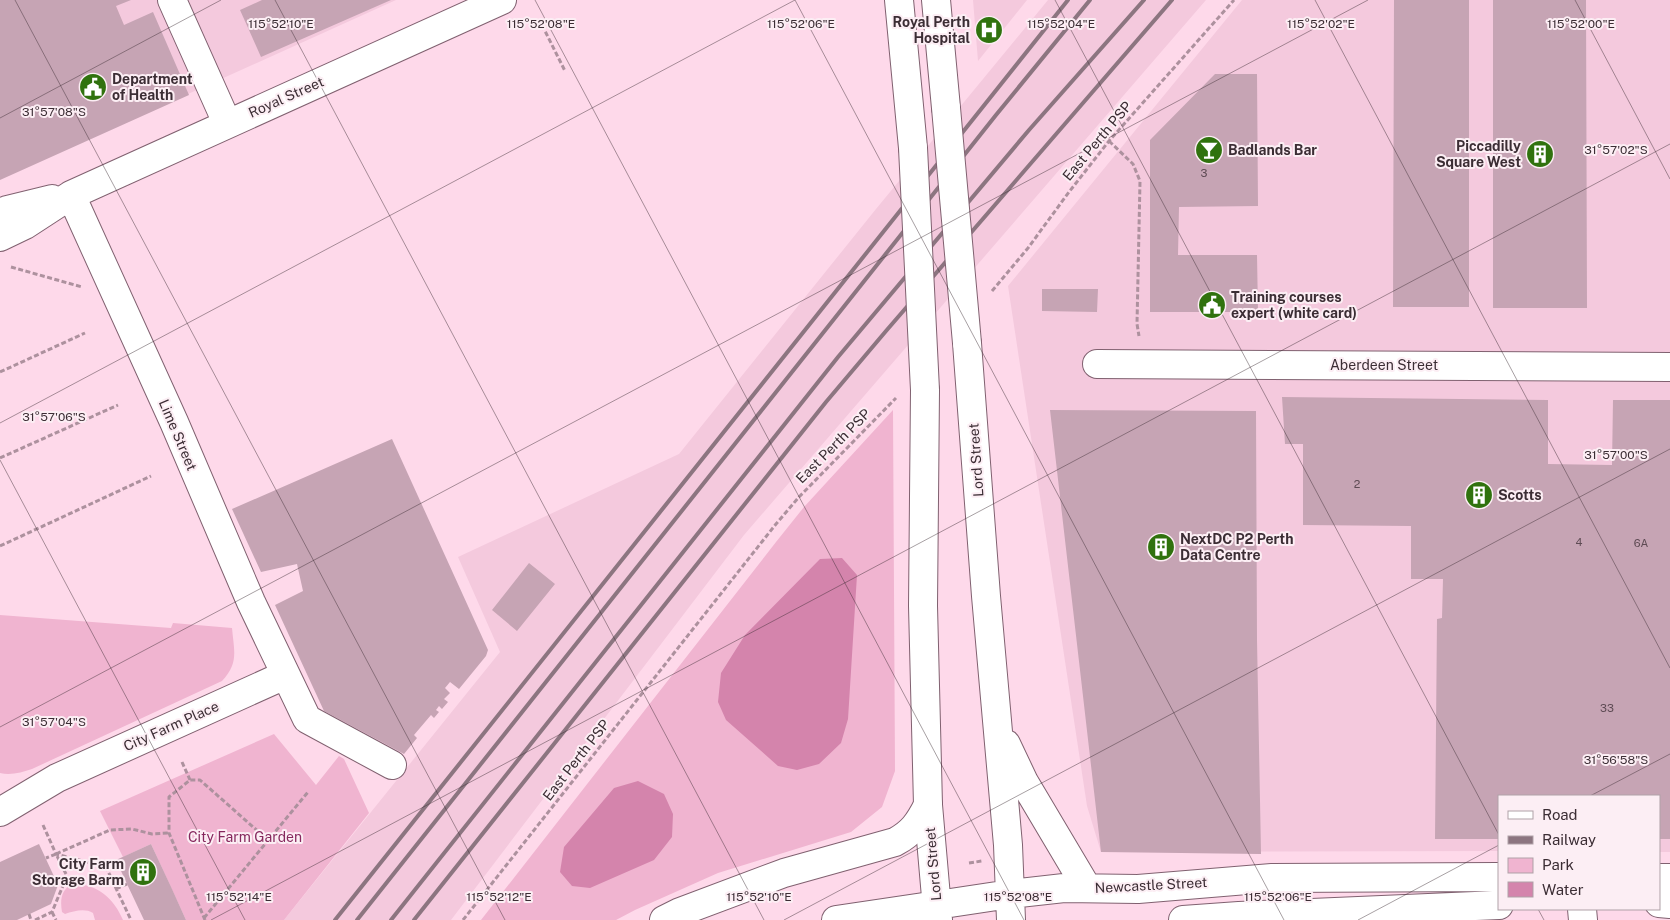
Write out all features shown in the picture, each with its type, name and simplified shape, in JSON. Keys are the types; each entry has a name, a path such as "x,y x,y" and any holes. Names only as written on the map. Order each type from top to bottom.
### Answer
{"main road":[{"path":"172,0 227,123"},
{"name":"Royal Street","path":"0,237 25,225 71,195 502,0"},
{"name":"Lord Street","path":"899,0 913,148 925,390 922,606 928,805 937,912"},
{"name":"Lord Street","path":"936,0 967,343 986,596 1008,846 1011,907"},
{"name":"Royal Street","path":"0,214 7,210 71,195"},
{"name":"Lime Street","path":"71,195 174,422 285,675 307,719 392,765"},
{"name":"Aberdeen Street","path":"1098,364 1670,367"},
{"name":"City Farm Place","path":"0,812 57,778 285,675"},
{"path":"998,724 1024,782 1087,888"},
{"name":"City Farm Place","path":"0,789 6,790 57,778"},
{"path":"664,920 680,912 784,873 895,842 915,828 928,805"},
{"name":"Newcastle Street","path":"836,920 1011,907 1064,888 1138,888 1272,878 1498,877"},
{"path":"1184,920 1498,905"},
{"path":"937,912 976,920"}],"path":[{"name":"East Perth PSP","path":"990,293 1028,248 1109,141 1234,0"},
{"path":"542,26 565,71"},
{"path":"1109,141 1133,164 1140,180 1136,324 1144,364"},
{"path":"11,267 90,289"},
{"path":"0,372 85,333"},
{"name":"East Perth PSP","path":"463,920 776,524 810,486 898,397"},
{"path":"0,458 118,404"},
{"path":"0,546 151,476"},
{"path":"182,762 190,780"},
{"path":"269,841 200,780 190,780 168,798 169,833 204,919 269,841 308,792"},
{"path":"35,920 52,912 67,876 43,825"},
{"path":"46,858 110,830 132,829 152,834 169,833"},
{"path":"56,854 106,867 131,920"},
{"path":"969,863 985,861"},
{"path":"116,888 127,884"},
{"path":"52,912 56,920"},
{"path":"29,914 31,920"}],"shaded area":[{"path":"0,0 396,0 0,179"},
{"name":"Royal Perth Hospital","path":"973,0 1027,0 978,61"},
{"path":"1048,0 1206,0 744,535 451,920 284,920 500,652 458,557 679,454 876,209"},
{"path":"1242,0 1670,0 1670,852 1660,852 1660,795 1498,795 1498,851 1101,852 1087,806 1008,286"}],"green space":[{"path":"893,410 895,771 882,807 851,832 718,873 616,920 481,920 804,507"},
{"path":"0,615 171,628 173,623 232,628 233,662 222,681 32,769 4,774 0,773"},
{"name":"City Farm Garden","path":"274,734 316,785 339,756 344,759 369,813 284,920 186,920 151,844 123,857 100,811"},
{"path":"72,884 89,886 103,893 115,905 123,920 95,920 93,913 83,910 65,914 62,912 63,892"}],"water":[{"path":"842,558 857,575 848,719 841,743 819,764 797,770 778,766 726,720 718,702 721,673 745,635 820,559"},
{"path":"638,781 664,794 673,814 672,837 654,860 590,888 572,886 560,872 564,847 614,788"}],"building":[{"name":"Department of Health","path":"0,0 131,0 116,6 124,25 153,12 189,95 0,180"},
{"path":"262,0 391,0 261,57 240,10"},
{"path":"1394,0 1469,0 1469,307 1393,307"},
{"name":"Piccadilly Square West","path":"1493,0 1586,0 1587,308 1493,308"},
{"path":"1215,74 1257,74 1258,206 1179,207 1178,255 1257,255 1258,312 1150,312 1150,140"},
{"path":"1042,289 1098,289 1097,312 1042,311"},
{"path":"1282,397 1548,400 1548,464 1612,465 1613,400 1670,400 1670,839 1660,839 1660,795 1498,795 1498,839 1435,839 1437,619 1442,618 1443,579 1411,579 1411,526 1303,525 1303,444 1285,444"},
{"name":"NextDC P2 Perth Data Centre","path":"1050,410 1256,411 1257,640 1261,854 1101,852"},
{"path":"392,439 488,650 486,656 459,689 450,682 445,688 450,693 444,699 448,702 442,709 439,706 436,710 439,712 434,718 431,715 414,735 417,738 404,754 324,711 275,605 303,591 297,564 261,572 232,509"},
{"path":"529,563 555,584 517,631 492,610"},
{"path":"39,844 58,885 51,904 17,920 0,920 0,862"},
{"name":"City Farm Storage Barm","path":"151,844 186,920 144,920 127,884 116,860"}],"railway":[{"path":"335,920 1068,0"},
{"path":"357,920 996,115 1090,0"},
{"path":"391,920 838,357 1029,130 1144,0"},
{"path":"414,920 826,402 1172,0"}],"place":[{"name":"Royal Perth Hospital","path":"989,30"},
{"name":"Department of Health","path":"93,87"},
{"name":"Badlands Bar","path":"1209,150"},
{"name":"Piccadilly Square West","path":"1540,154"},
{"name":"Training courses expert (white card)","path":"1212,305"},
{"name":"Scotts","path":"1479,495"},
{"name":"NextDC P2 Perth Data Centre","path":"1161,547"},
{"name":"City Farm Storage Barm","path":"143,872"}]}
